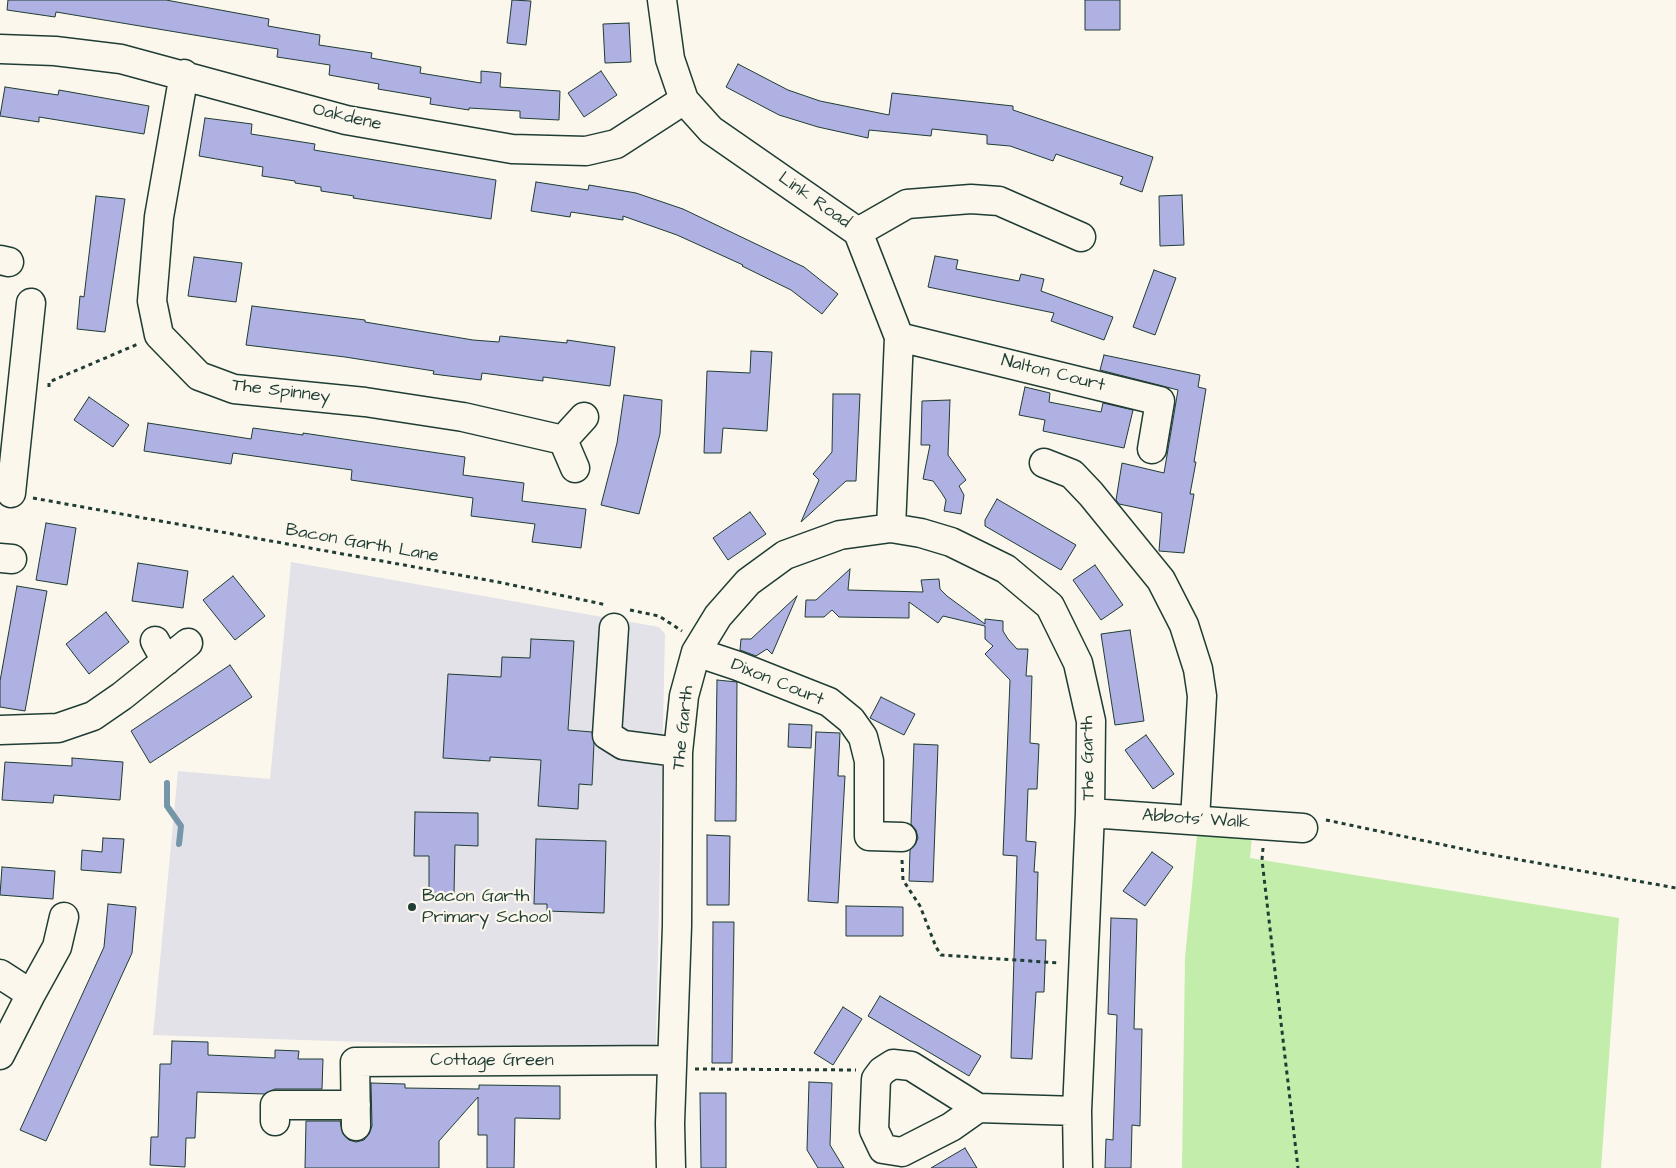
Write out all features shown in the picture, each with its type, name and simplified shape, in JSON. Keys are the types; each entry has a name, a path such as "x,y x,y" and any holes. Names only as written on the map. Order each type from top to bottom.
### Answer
{"street":[{"name":"Link Road","path":"662,0 670,59 684,100 711,130 858,232 899,337 891,528"},
{"name":"Oakdene","path":"0,49 55,51 122,59 184,74 346,120 512,149 586,151 616,144 684,100"},
{"path":"159,335 152,301 159,217 184,74"},
{"path":"858,232 907,204 971,199 999,201 1087,241"},
{"path":"26,493 31,303"},
{"name":"The Spinney","path":"159,335 199,376 234,389 365,402 463,417 563,440"},
{"name":"Nalton Court","path":"899,337 1160,402 1152,449"},
{"path":"575,468 563,440 584,416"},
{"path":"1044,463 1072,474 1091,494 1161,580 1184,625 1198,669 1202,696 1195,820"},
{"name":"The Garth","path":"671,1168 672,1064 677,926 678,752 684,696 699,648 718,616 748,582 785,555 840,535 891,528 944,540 1006,569 1050,606 1078,663 1091,721 1090,813 1077,1111 1078,1168"},
{"path":"616,614 607,735 623,745 678,752"},
{"path":"0,730 58,728 93,716 160,651 188,643"},
{"name":"Dixon Court","path":"699,648 738,666 828,702 851,720 863,737 869,761 869,836 902,837"},
{"name":"Abbots' Walk","path":"1090,813 1303,828"},
{"path":"0,1055 31,994 68,949 64,916"},
{"path":"0,974 31,994"},
{"name":"Cottage Green","path":"274,1121 275,1105 356,1115 355,1062 672,1064"},
{"path":"978,1108 951,1127 902,1152 883,1149 874,1130 876,1079 882,1071 893,1064 911,1066 978,1108 1077,1111"}],"path":[{"path":"48,391 50,382 159,335"},
{"name":"Bacon Garth Lane","path":"26,493 498,582 616,614 659,616 699,648"},
{"path":"1303,828 1320,819 1482,853 1676,888"},
{"path":"1265,825 1262,860 1298,1168"},
{"path":"902,837 903,880 920,906 936,947 942,955 1083,964"},
{"path":"672,1064 864,1070 876,1079"}],"shaded area":[{"name":"Bacon Garth Primary School","path":"291,562 659,627 665,634 656,1045 454,1045 153,1035 178,771 270,779"}],"green space":[{"path":"1197,835 1252,837 1250,858 1619,918 1601,1168 1182,1168 1185,958"}],"building":[{"path":"8,0 166,0 269,19 268,26 320,35 319,45 372,53 371,58 421,67 420,73 481,83 481,71 501,73 500,87 560,91 559,120 520,118 520,111 469,108 469,110 430,104 431,98 378,89 379,84 329,75 330,65 277,57 278,49 56,12 55,17 7,10"},
{"path":"512,0 531,1 526,45 507,43"},
{"path":"1085,0 1120,0 1120,30 1085,30"},
{"path":"629,23 631,62 605,63 603,24"},
{"path":"738,64 788,90 820,101 889,115 892,93 1013,106 1013,110 1153,157 1142,192 1120,184 1123,177 1056,154 1053,161 1010,146 987,144 987,135 932,129 931,136 869,130 868,138 818,127 779,115 726,87"},
{"path":"601,71 617,95 584,117 568,93"},
{"path":"5,87 58,95 59,90 149,106 144,134 39,117 39,122 0,116"},
{"path":"205,118 252,124 251,134 315,144 314,150 496,180 491,219 353,198 354,196 321,191 321,187 262,176 263,167 199,156"},
{"path":"536,182 588,190 589,185 636,193 683,209 804,267 838,294 822,314 791,290 743,265 677,235 623,216 623,220 571,212 570,217 531,211"},
{"path":"1182,195 1184,245 1160,246 1159,196"},
{"path":"96,196 125,199 105,332 77,329 80,296 84,297"},
{"path":"935,256 958,260 956,269 1019,281 1021,274 1044,279 1041,291 1113,317 1104,340 1051,321 1054,313 928,287"},
{"path":"194,257 242,263 236,302 188,296"},
{"path":"1154,270 1176,278 1155,335 1133,327"},
{"path":"252,306 365,320 365,322 473,340 499,342 500,336 567,343 567,340 615,347 610,386 543,377 543,381 482,373 481,380 433,374 434,371 345,357 246,345"},
{"path":"751,351 772,352 767,431 723,428 721,453 704,453 707,371 750,373"},
{"path":"1104,355 1200,375 1198,387 1206,389 1194,462 1196,462 1190,494 1194,494 1184,553 1159,551 1162,513 1119,504 1116,500 1122,463 1164,473 1178,390 1100,370"},
{"path":"1025,387 1050,393 1049,402 1101,412 1103,403 1133,410 1124,448 1043,431 1045,420 1019,415"},
{"path":"833,394 860,394 856,481 846,481 801,522 819,480 813,474 832,452"},
{"path":"624,395 662,400 660,434 639,514 601,505 617,443"},
{"path":"89,397 129,425 113,447 74,420"},
{"path":"950,400 948,455 966,480 959,486 964,495 961,514 944,511 946,500 941,492 933,481 923,479 930,445 921,445 922,401"},
{"path":"148,423 251,439 253,428 303,435 303,433 465,457 463,475 524,483 522,501 586,509 581,548 532,542 535,524 471,516 473,498 351,480 352,470 233,453 231,464 144,451"},
{"path":"997,499 1076,545 1061,570 985,526 985,520"},
{"path":"750,512 766,534 728,560 713,538"},
{"path":"46,523 76,528 67,585 36,580"},
{"path":"138,563 188,571 183,608 132,601"},
{"path":"1095,565 1123,605 1101,620 1073,580"},
{"path":"850,569 848,590 923,592 921,580 939,579 940,589 947,596 985,624 985,619 1003,621 1003,631 1008,639 1017,649 1028,649 1026,676 1032,676 1030,743 1039,744 1037,789 1028,789 1026,841 1036,842 1034,872 1038,872 1036,940 1046,940 1044,992 1036,992 1032,1059 1011,1058 1017,856 1003,855 1010,680 985,654 993,646 985,639 985,626 943,616 938,623 909,602 909,618 839,617 832,610 824,617 805,617 806,600 816,600"},
{"path":"233,576 265,616 235,640 203,600"},
{"path":"17,586 47,591 25,711 0,707 0,681"},
{"path":"797,596 772,654 767,649 756,656 740,650 741,639 751,639"},
{"path":"106,612 129,642 89,674 66,644"},
{"path":"1130,630 1144,721 1115,725 1101,634"},
{"path":"531,639 574,641 568,730 592,732 594,743 592,785 579,784 578,809 538,806 541,760 490,757 490,761 443,758 448,674 501,677 502,657 530,658"},
{"path":"230,665 252,697 150,763 131,731"},
{"path":"717,680 737,682 736,821 715,821"},
{"path":"881,697 915,714 904,735 870,718"},
{"path":"789,724 812,725 811,748 788,747"},
{"path":"816,732 840,733 838,776 845,776 838,903 808,901"},
{"path":"1146,735 1174,774 1153,789 1125,750"},
{"path":"914,744 938,745 933,882 909,881 910,850 918,838 916,830 911,824"},
{"path":"72,758 123,762 120,800 54,795 53,803 2,800 5,762 72,766"},
{"path":"415,812 478,813 478,846 455,845 454,894 429,894 429,856 414,856"},
{"path":"707,835 730,836 729,905 707,905"},
{"path":"103,838 124,839 121,873 81,870 82,850 102,852"},
{"path":"536,839 606,841 604,913 547,911 547,904 534,904"},
{"path":"1152,852 1173,867 1145,906 1123,891"},
{"path":"2,867 55,871 53,899 0,895"},
{"path":"108,904 136,907 132,953 46,1141 20,1130 104,947"},
{"path":"846,906 903,907 903,936 846,936"},
{"path":"1111,918 1137,919 1134,1029 1142,1029 1140,1126 1132,1125 1131,1168 1105,1168 1106,1139 1113,1140 1117,1015 1108,1014"},
{"path":"713,922 734,922 732,1063 712,1063"},
{"path":"880,996 981,1056 969,1076 868,1016"},
{"path":"843,1007 862,1019 833,1065 814,1053"},
{"path":"172,1041 208,1042 208,1055 275,1058 275,1050 299,1051 298,1059 323,1059 322,1089 275,1089 265,1094 197,1092 195,1138 186,1138 185,1167 150,1165 151,1137 158,1137 160,1064 171,1064"},
{"path":"809,1082 832,1083 830,1145 844,1168 818,1168 807,1150"},
{"path":"371,1083 405,1084 405,1088 479,1089 479,1085 560,1086 560,1119 515,1118 514,1168 487,1168 487,1135 478,1135 478,1097 439,1141 439,1168 305,1168 306,1121 340,1121 343,1134 349,1140 356,1142 364,1140 369,1134 372,1126"},
{"path":"700,1093 726,1093 726,1168 701,1168"},
{"path":"965,1148 977,1168 931,1168"}],"waterway":[{"path":"167,783 167,806 181,826 179,844"}],"place":[{"name":"Bacon Garth Primary School","path":"412,907"}]}
